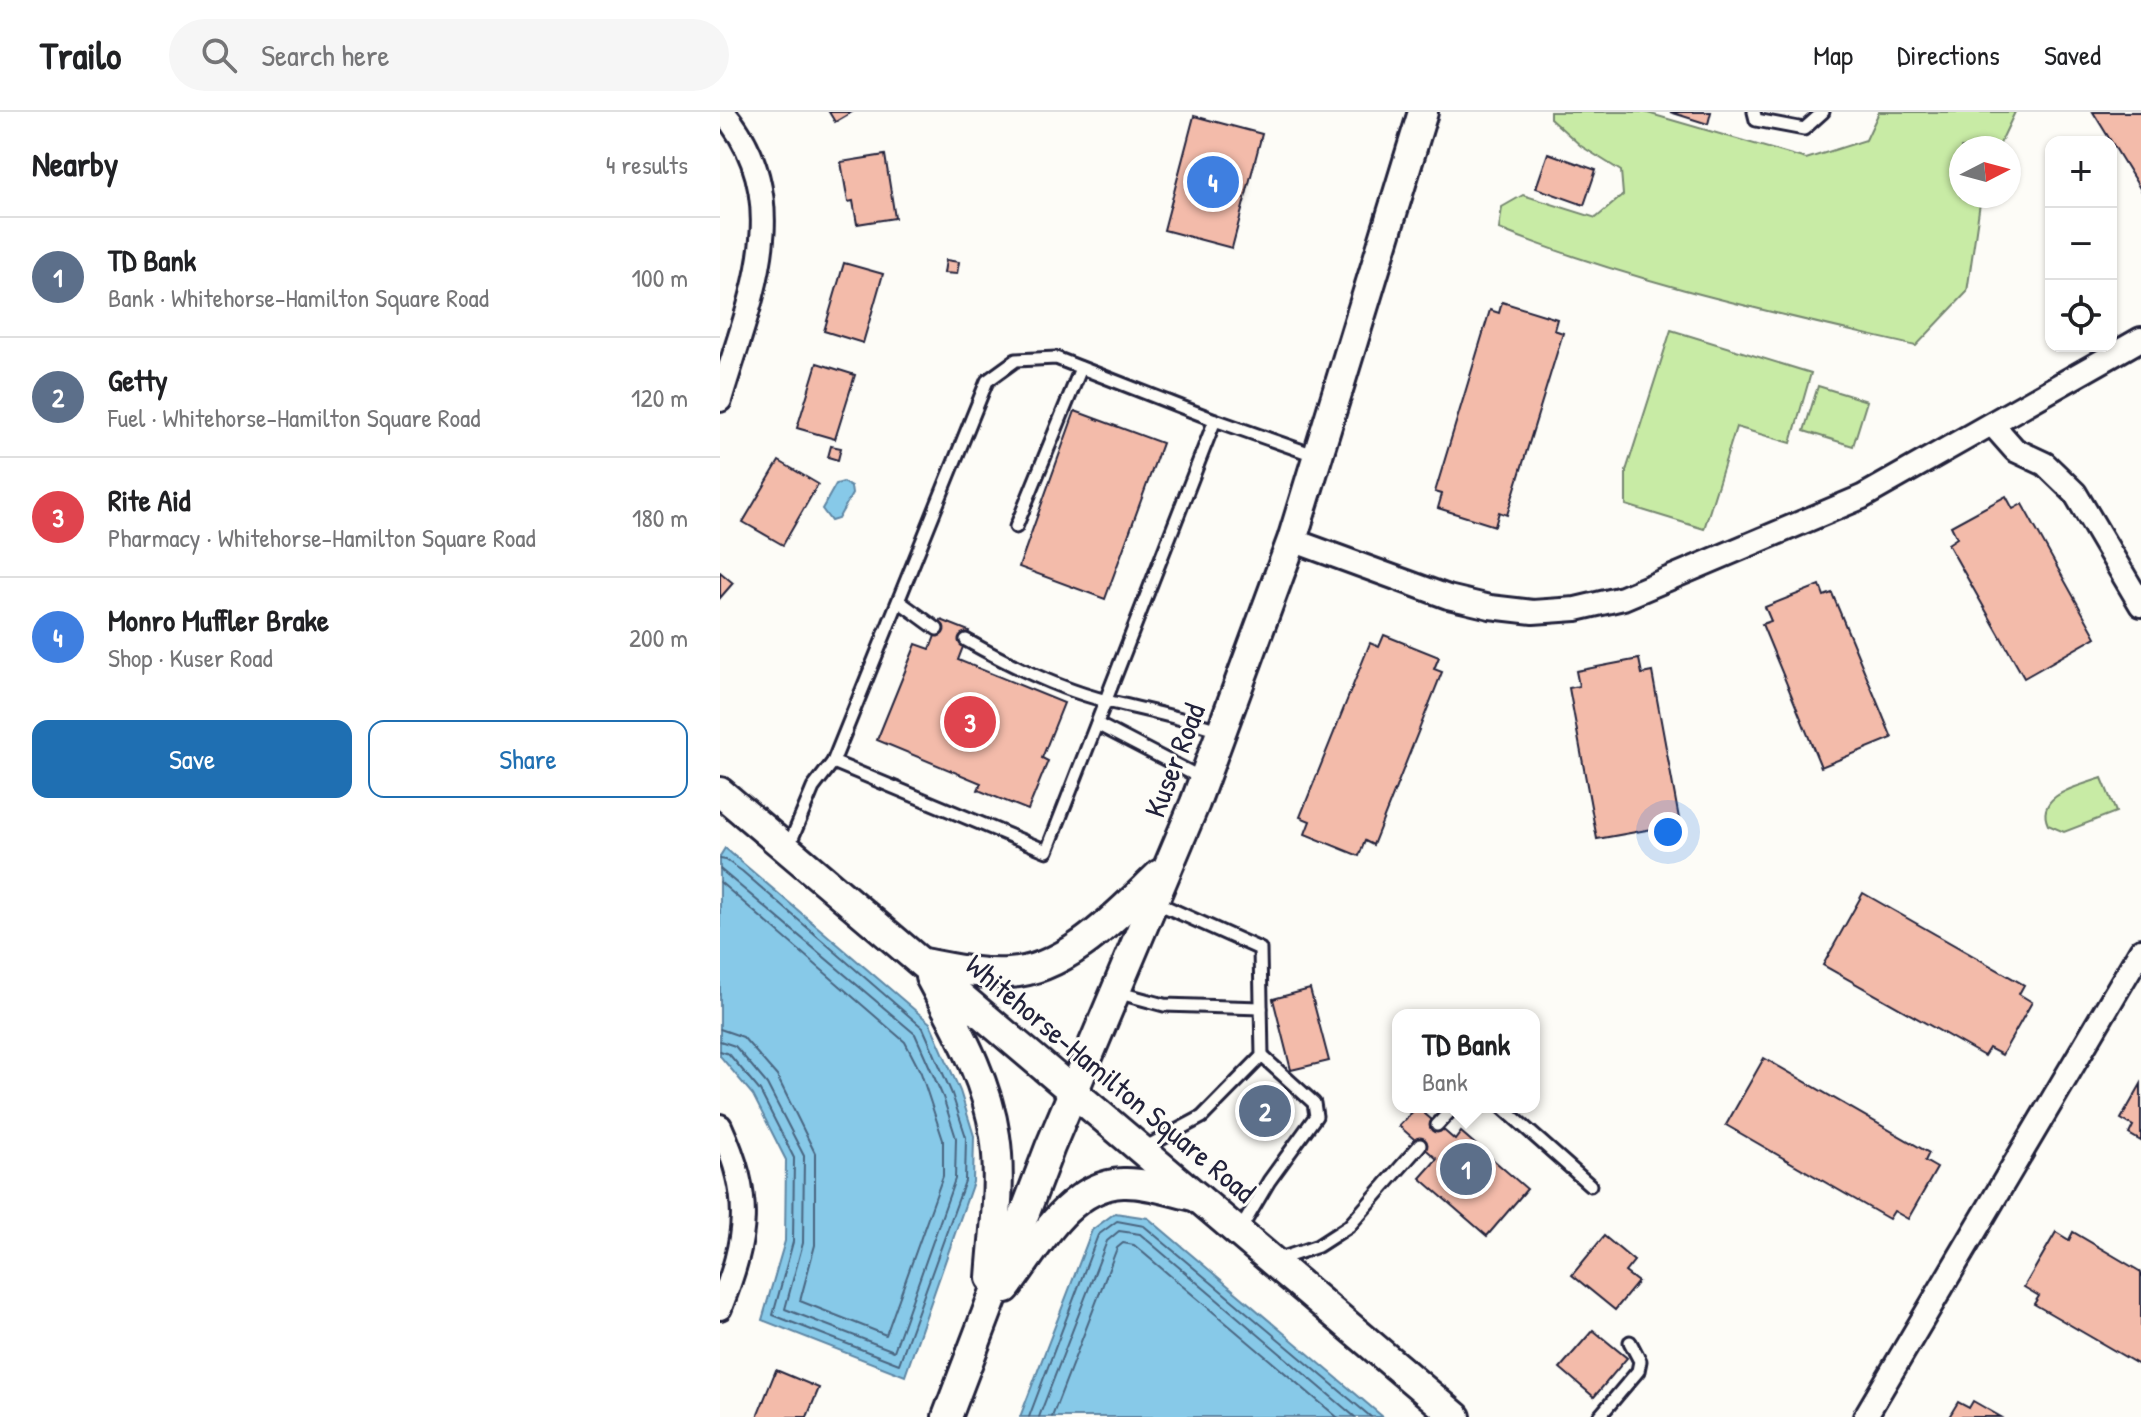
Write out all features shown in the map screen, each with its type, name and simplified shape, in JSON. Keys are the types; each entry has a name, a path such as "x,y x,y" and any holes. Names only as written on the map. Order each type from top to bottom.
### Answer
{"street":[{"path":"720,400 764,251 765,216 751,155 723,112"},
{"name":"Kuser Road","path":"947,1417 1074,1092 1204,780 1292,540 1423,112"},
{"path":"1292,540 1448,597 1490,607 1533,612 1576,609 1623,598 1862,497 2141,339"},
{"path":"1992,424 2015,450 2045,464 2075,493 2141,605"},
{"name":"Whitehorse-Hamilton Square Road","path":"720,792 1456,1417"},
{"path":"922,963 968,971 1011,973 1042,965 1076,947 1169,865"},
{"path":"1865,1417 2141,950"},
{"path":"922,963 964,1040 983,1086 996,1137 996,1204 988,1310"},
{"path":"720,1126 735,1160 744,1226 739,1261 720,1308"},
{"path":"988,1310 1073,1202 1096,1187 1125,1183 1198,1197"}],"lane":[{"path":"1754,112 1756,120 1804,129 1823,112"},
{"path":"787,849 813,788 833,762 987,381 1016,360 1056,358 1318,456"},
{"path":"1016,527 1081,368"},
{"path":"833,762 1047,851 1215,420"},
{"path":"900,602 937,629"},
{"path":"966,640 1015,668 1106,701 1168,713 1221,731"},
{"path":"1097,724 1204,780"},
{"path":"1142,1150 1202,1117 1262,1056 1260,949 1154,902"},
{"path":"1116,992 1164,1005 1261,1008"},
{"path":"1239,1232 1269,1181 1316,1116 1314,1103 1262,1056"},
{"path":"1437,1125 1448,1113"},
{"path":"1509,1113 1590,1185"},
{"path":"1273,1261 1318,1246 1349,1226 1420,1145"},
{"path":"1599,1417 1638,1371 1640,1361 1630,1342"}],"green space":[{"path":"1550,112 1644,112 1806,159 1866,140 1879,112 2015,112 2004,136 1949,136 1949,208 1979,208 1967,292 1916,346 1653,281 1499,229 1502,207 1523,195 1596,218 1623,195 1621,171 1581,146 1550,118"},
{"path":"1671,330 1811,373 1791,443 1736,427 1704,529 1626,505 1626,471"},
{"path":"1818,386 1867,401 1853,446 1804,431"},
{"path":"2102,778 2116,812 2064,832 2048,825 2045,814 2053,799 2072,788"}],"water":[{"path":"843,482 851,487 852,494 838,519 831,521 822,509 836,484"},
{"path":"725,848 930,1023 960,1091 974,1136 973,1182 905,1376 762,1320 785,1241 786,1160 753,1095 720,1056 720,856"},
{"path":"1115,1213 1148,1218 1383,1417 1020,1417 1092,1230"}],"building":[{"path":"829,112 852,112 835,122"},
{"path":"1670,112 1711,112 1708,124"},
{"path":"2093,112 2141,112 2141,190 2117,151 2117,136 2108,136"},
{"path":"1194,116 1262,134 1232,248 1164,230"},
{"path":"1548,153 1596,170 1584,205 1536,188"},
{"path":"885,155 895,218 857,224 853,201 848,202 841,162"},
{"path":"946,260 959,262 957,274 944,273"},
{"path":"844,263 883,274 863,343 824,331"},
{"path":"1502,302 1557,319 1554,330 1563,333 1507,515 1499,512 1495,526 1438,508 1442,494 1435,492 1490,310 1499,313"},
{"path":"817,363 855,375 835,439 797,428"},
{"path":"1075,411 1162,443 1105,599 1019,567"},
{"path":"831,446 841,448 838,460 828,457"},
{"path":"779,461 818,484 783,545 743,522"},
{"path":"2006,496 2013,509 2022,504 2096,637 2024,678 1948,544 1957,538 1951,526"},
{"path":"720,572 733,583 720,598"},
{"path":"1820,585 1824,596 1832,593 1892,738 1821,767 1762,624 1771,621 1765,607"},
{"path":"941,620 969,631 958,660 1064,703 1042,758 1048,761 1028,810 978,790 981,783 877,740 916,644 930,649"},
{"path":"1384,635 1439,657 1434,669 1442,672 1373,845 1365,841 1359,856 1305,834 1310,821 1300,817 1370,643 1379,647"},
{"path":"1639,659 1642,674 1652,672 1680,824 1597,839 1569,688 1579,686 1576,671"},
{"path":"1863,893 2024,985 2019,994 2032,1002 2002,1055 1989,1048 1984,1056 1823,965"},
{"path":"1310,989 1329,1061 1291,1070 1273,999"},
{"path":"1764,1058 1929,1153 1925,1161 1937,1168 1908,1219 1894,1211 1889,1219 1726,1125"},
{"path":"2141,1084 2141,1141 2129,1134 2133,1126 2121,1119"},
{"path":"1411,1113 1424,1113 1455,1140 1461,1132 1527,1189 1487,1236 1420,1178 1437,1159 1399,1126"},
{"path":"2056,1232 2069,1240 2073,1232 2141,1272 2141,1366 2034,1304 2039,1296 2024,1287"},
{"path":"1604,1236 1634,1261 1625,1272 1638,1282 1615,1310 1572,1275"},
{"path":"1593,1330 1627,1358 1594,1397 1560,1368"},
{"path":"776,1370 819,1388 807,1417 757,1417"},
{"path":"1973,1401 2001,1417 1949,1417 1958,1402 1969,1408"}],"place":[{"name":"Monro Muffler Brake","path":"1213,182"},
{"name":"Rite Aid","path":"970,722"},
{"name":"Getty","path":"1265,1111"},
{"name":"TD Bank","path":"1466,1169"}]}
